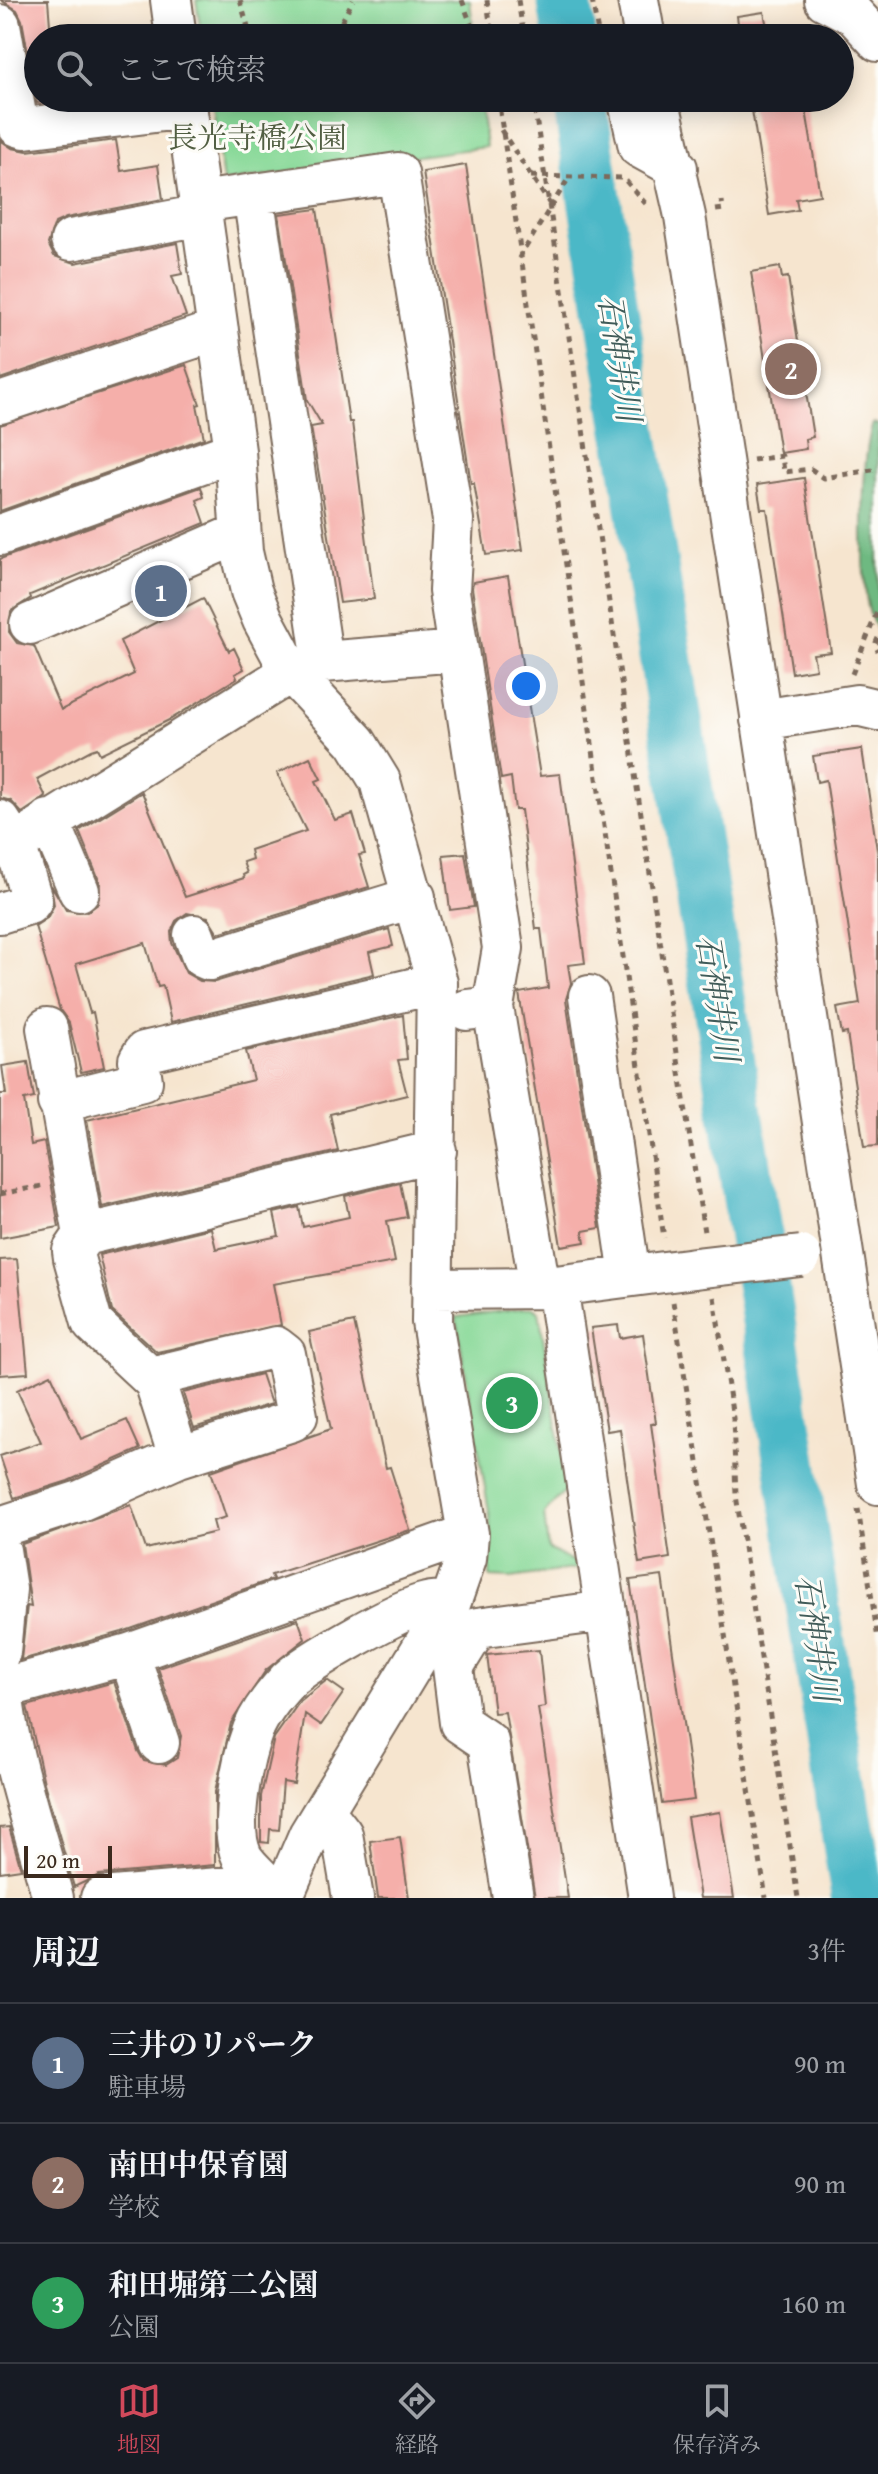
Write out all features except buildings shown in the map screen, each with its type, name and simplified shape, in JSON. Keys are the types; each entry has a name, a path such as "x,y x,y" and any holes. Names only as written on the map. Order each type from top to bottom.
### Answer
{"street":[{"path":"171,0 174,24"},
{"path":"0,25 18,126 25,128 128,112"},
{"path":"187,112 235,451 240,533 251,591 380,781 415,897 439,998 432,1322 468,1534 466,1558 451,1601 278,1890"},
{"path":"631,112 639,147 677,168"},
{"path":"662,112 677,168 761,720 860,1247 878,1484"},
{"path":"71,240 253,194 398,173 453,520 449,591 503,948 493,1007 548,1287 606,1611 649,1898"},
{"path":"253,194 304,672"},
{"path":"1,398 218,330"},
{"path":"0,535 235,451"},
{"path":"54,622 240,533"},
{"path":"0,913 29,904 32,900 8,832 49,820 304,672 458,651"},
{"path":"761,720 857,705 878,710"},
{"path":"49,820 79,891"},
{"path":"194,935 202,957 209,960 415,897"},
{"path":"589,996 630,1276"},
{"path":"58,1102 142,1081 139,1055 144,1052 439,998 493,1007"},
{"path":"47,1028 84,1235"},
{"path":"179,1457 151,1377 92,1323 73,1251 84,1235 436,1151"},
{"path":"432,1289 548,1287 860,1247"},
{"path":"0,1527 80,1501 179,1457 292,1421 298,1408 285,1354 276,1347 151,1377"},
{"path":"1,1670 19,1684 129,1654 468,1534"},
{"path":"0,1550 6,1589 1,1670 6,1746 53,1898"},
{"path":"278,1890 242,1857 237,1832 241,1779 253,1729 290,1678 332,1652 426,1603 451,1601"},
{"path":"513,1898 488,1742 460,1723 453,1667 477,1628 606,1611"},
{"path":"129,1654 159,1743"},
{"path":"324,1811 342,1834 353,1898"},
{"path":"101,1898 278,1890"}],"path":[{"path":"240,0 247,24"},
{"path":"340,24 353,0"},
{"path":"462,0 471,24"},
{"path":"487,0 490,24"},
{"path":"518,0 522,24"},
{"path":"592,0 596,24"},
{"path":"499,112 519,258 690,1267 733,1418 736,1495 798,1898"},
{"path":"535,112 690,1267 766,1898"},
{"path":"501,130 551,206"},
{"path":"531,176 623,178"},
{"path":"519,258 570,176"},
{"path":"723,465 782,456 784,472 811,469 824,478 878,469"},
{"path":"838,708 878,610"},
{"path":"878,638 875,645 878,651"},
{"path":"0,1194 73,1180"}],"green space":[{"name":"長光寺橋公園","path":"196,0 470,0 473,24 200,24"},
{"name":"長光寺橋公園","path":"213,112 482,112 486,147 223,182"},
{"path":"873,423 878,425 878,634 866,594 863,545 866,461"},
{"path":"533,1307 539,1311 567,1489 544,1513 548,1549 578,1564 579,1568 511,1578 490,1577 490,1517 456,1317"}],"waterway":[{"name":"石神井川","path":"564,0 568,24"},
{"name":"石神井川","path":"581,112 858,1898"}],"place":[{"name":"南田中保育園","path":"791,369"},
{"name":"三井のリパーク","path":"161,591"},
{"name":"和田堀第二公園","path":"512,1403"}]}
